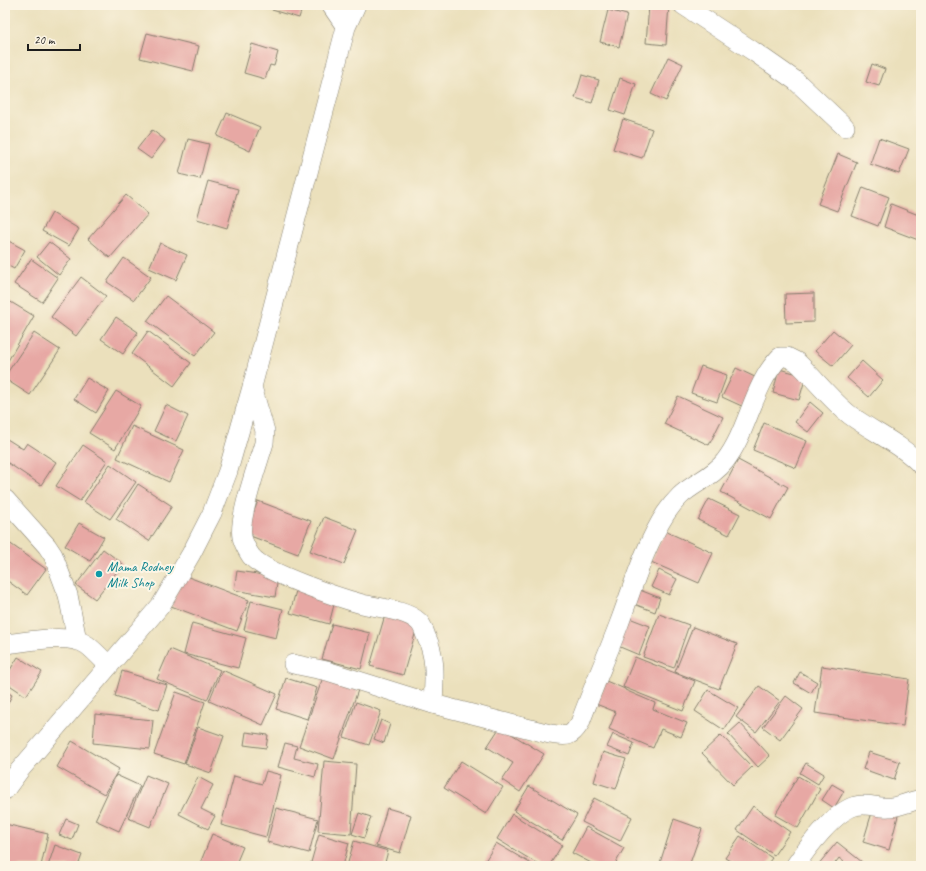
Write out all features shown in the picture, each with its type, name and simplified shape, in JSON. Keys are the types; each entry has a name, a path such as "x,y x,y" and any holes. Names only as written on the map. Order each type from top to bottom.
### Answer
{"street":[{"path":"331,5 346,27"},
{"path":"5,790 18,771 160,606 191,554 212,513 228,471 252,388 346,27 356,5"},
{"path":"683,5 754,51 796,81 845,127"},
{"path":"294,664 327,671 433,704 550,734 567,736 574,732 580,723 646,552 666,513 680,496 725,462 738,440 755,397 774,363 780,357 787,357 797,362 850,414 891,440 921,465"},
{"path":"252,388 265,431 264,443 243,517 242,537 251,557 271,571 318,589 361,603 400,612 420,623 434,656 433,704"},
{"path":"5,499 47,546 53,555 68,595 77,640"},
{"path":"5,644 68,638 77,640 86,645 109,666"},
{"path":"795,866 830,822 848,808 862,804 891,807 921,799"}],"building":[{"path":"273,5 303,5 299,18 272,10"},
{"path":"649,5 669,5 666,45 646,43"},
{"path":"608,10 627,15 619,47 600,42"},
{"path":"147,33 199,46 193,71 140,58"},
{"path":"252,44 278,52 274,66 270,65 265,79 244,73"},
{"path":"668,57 683,64 666,101 651,94"},
{"path":"872,64 885,69 879,86 866,82"},
{"path":"582,75 599,80 592,103 575,98"},
{"path":"620,78 636,84 625,115 610,110"},
{"path":"227,113 260,127 250,151 217,136"},
{"path":"623,119 652,129 642,158 613,149"},
{"path":"152,130 165,140 151,159 137,149"},
{"path":"879,138 909,149 899,174 870,164"},
{"path":"188,139 209,144 200,179 179,174"},
{"path":"838,154 857,162 837,211 818,204"},
{"path":"208,181 238,189 227,228 197,219"},
{"path":"863,187 889,197 878,226 852,216"},
{"path":"126,195 148,214 110,258 88,239"},
{"path":"891,204 921,216 921,241 884,227"},
{"path":"52,213 79,229 69,246 42,231"},
{"path":"5,239 25,250 14,269 5,264"},
{"path":"49,242 71,259 59,275 37,257"},
{"path":"160,243 187,255 176,280 149,268"},
{"path":"124,258 151,277 134,300 107,282"},
{"path":"31,259 58,278 42,302 14,284"},
{"path":"81,277 106,296 76,336 51,317"},
{"path":"814,293 814,322 786,323 785,294"},
{"path":"166,296 214,332 195,356 147,321"},
{"path":"9,301 34,316 5,366 5,308"},
{"path":"116,317 138,332 123,354 101,339"},
{"path":"833,330 851,345 833,366 815,351"},
{"path":"148,331 191,363 174,386 132,354"},
{"path":"34,333 60,350 30,395 5,379 5,376"},
{"path":"862,361 883,380 869,397 847,378"},
{"path":"701,366 727,375 717,402 691,393"},
{"path":"736,368 759,379 746,408 722,397"},
{"path":"779,369 806,376 799,400 773,393"},
{"path":"87,378 109,391 96,413 74,399"},
{"path":"116,391 141,406 115,449 89,433"},
{"path":"678,396 723,417 709,445 664,424"},
{"path":"810,402 823,413 808,432 795,422"},
{"path":"166,405 188,416 176,441 154,431"},
{"path":"764,423 807,441 796,468 753,450"},
{"path":"132,426 184,450 169,482 117,458"},
{"path":"7,439 23,449 27,443 56,462 41,485 5,461 5,442"},
{"path":"83,445 107,461 80,501 56,486"},
{"path":"738,460 788,487 771,519 721,492"},
{"path":"110,464 136,482 110,519 84,502"},
{"path":"138,484 172,506 149,541 116,519"},
{"path":"709,499 740,514 729,535 698,520"},
{"path":"258,501 311,521 298,554 245,534"},
{"path":"324,517 358,530 344,564 310,551"},
{"path":"79,523 104,537 90,561 65,546"},
{"path":"665,531 713,553 699,583 651,562"},
{"path":"5,540 46,569 27,595 5,579"},
{"name":"Mama Rodney Milk Shop","path":"103,549 123,564 95,599 76,585"},
{"path":"659,570 677,579 669,595 651,587"},
{"path":"237,571 278,577 275,597 234,590"},
{"path":"183,575 249,600 237,631 171,606"},
{"path":"297,587 336,597 329,624 290,613"},
{"path":"635,588 660,598 655,612 629,602"},
{"path":"251,601 283,609 276,638 244,630"},
{"path":"659,614 689,625 674,668 643,657"},
{"path":"385,615 418,624 403,675 370,666"},
{"path":"624,616 650,626 639,655 613,644"},
{"path":"192,623 246,638 238,668 184,654"},
{"path":"332,624 370,633 361,669 322,659"},
{"path":"693,627 737,644 719,689 675,672"},
{"path":"170,649 220,670 207,700 157,679"},
{"path":"18,657 42,672 26,696 5,682 5,678"},
{"path":"635,657 695,681 683,711 623,687"},
{"path":"822,666 909,679 903,726 815,713"},
{"path":"222,670 277,694 263,725 209,701"},
{"path":"122,671 167,685 159,710 115,696"},
{"path":"800,672 817,682 811,693 794,683"},
{"path":"323,677 358,690 334,759 299,746"},
{"path":"286,678 317,688 307,719 276,709"},
{"path":"606,681 655,703 653,709 687,723 681,737 661,729 653,748 609,729 616,712 596,704"},
{"path":"759,686 780,701 756,732 736,717"},
{"path":"708,690 738,708 724,730 695,711"},
{"path":"5,691 12,695 5,709"},
{"path":"176,692 205,702 184,764 154,754"},
{"path":"786,696 803,709 780,740 763,727"},
{"path":"356,702 381,711 369,745 344,737"},
{"path":"95,714 153,720 150,749 93,743"},
{"path":"381,720 390,724 384,743 374,739"},
{"path":"740,723 770,756 758,767 728,734"},
{"path":"198,727 224,736 211,773 185,764"},
{"path":"500,727 544,754 520,792 502,780 513,763 487,747"},
{"path":"246,732 268,735 266,748 244,745"},
{"path":"613,734 634,743 629,756 607,747"},
{"path":"721,735 752,767 733,785 702,753"},
{"path":"72,741 119,769 104,794 57,767"},
{"path":"285,743 297,746 294,758 318,764 315,777 278,767"},
{"path":"603,752 626,759 616,789 594,782"},
{"path":"869,752 900,762 894,780 863,769"},
{"path":"324,761 356,764 351,834 318,831"},
{"path":"461,761 503,787 486,814 444,788"},
{"path":"806,763 824,774 818,784 800,773"},
{"path":"266,771 281,775 266,837 221,825 234,776 262,784"},
{"path":"116,775 140,786 119,831 95,820"},
{"path":"146,775 168,784 150,827 128,818"},
{"path":"798,776 820,789 798,828 775,815"},
{"path":"198,777 213,785 201,809 215,816 208,829 179,814"},
{"path":"832,784 844,791 834,808 822,800"},
{"path":"529,786 577,815 562,840 514,811"},
{"path":"594,798 632,817 620,841 582,822"},
{"path":"753,806 790,832 774,855 737,830"},
{"path":"276,808 318,819 309,853 267,842"},
{"path":"387,808 411,815 400,853 376,846"},
{"path":"873,809 898,816 889,850 863,842"},
{"path":"359,813 371,817 364,838 352,834"},
{"path":"512,814 562,845 549,866 541,866 497,839"},
{"path":"66,819 78,824 72,840 59,835"},
{"path":"674,819 702,829 689,866 659,866"},
{"path":"5,824 48,834 41,866 5,866"},
{"path":"586,827 624,848 614,866 597,866 572,853"},
{"path":"212,834 243,847 235,866 212,866 201,861"},
{"path":"319,834 349,843 343,866 310,866"},
{"path":"740,836 772,858 766,866 738,866 725,858"},
{"path":"354,841 388,851 384,866 347,866"},
{"path":"837,842 862,862 859,866 849,866 839,858 833,866 817,866"},
{"path":"496,843 535,866 482,866"},
{"path":"55,845 82,855 78,866 48,866"}],"place":[{"name":"Mama Rodney Milk Shop","path":"99,574"}]}
